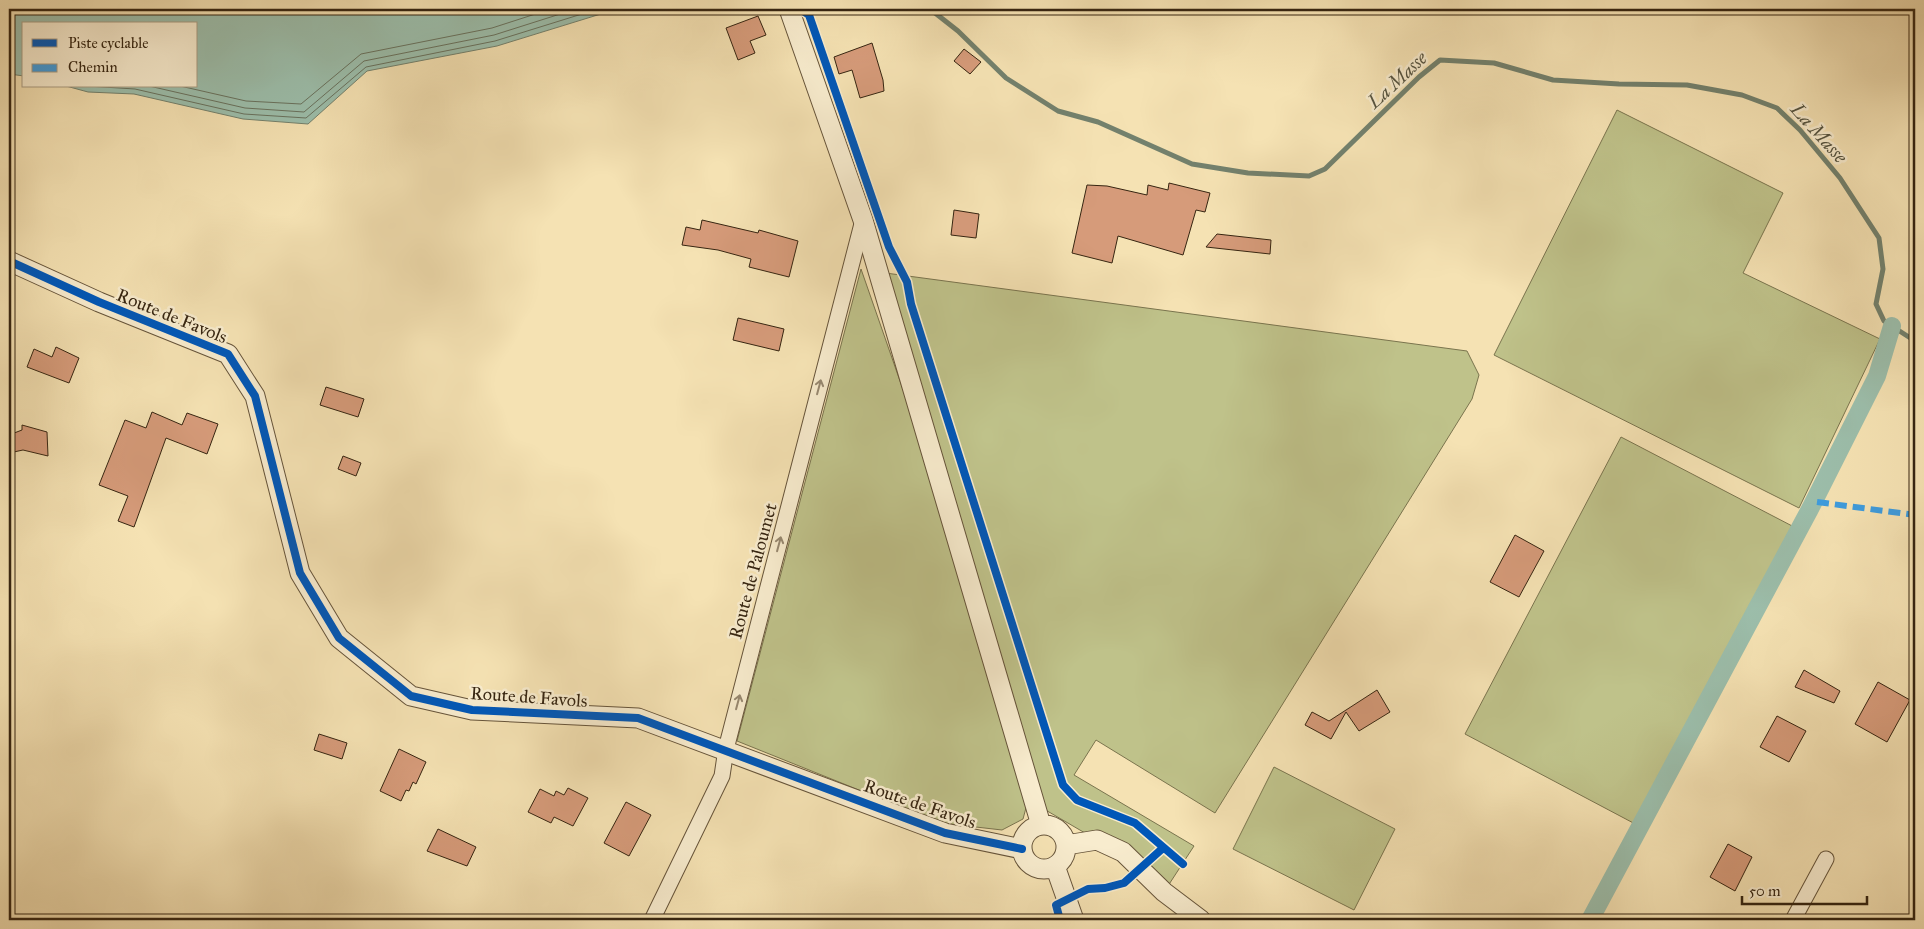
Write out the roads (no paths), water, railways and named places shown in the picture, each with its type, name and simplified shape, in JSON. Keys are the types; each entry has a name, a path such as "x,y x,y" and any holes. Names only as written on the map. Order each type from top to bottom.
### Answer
{"street":[{"path":"789,9 863,220 1041,825"},
{"name":"Route de Paloumet","path":"652,920 722,776 726,749 863,220"},
{"name":"Route de Favols","path":"9,261 98,302 228,354 255,396 300,573 340,638 410,696 472,710 638,718 726,749 945,832 1022,849"},
{"path":"1041,825 1060,832 1066,845 1064,857 1055,866 1041,868 1034,866 1024,856 1022,849 1025,836 1035,827 1041,825"},
{"path":"1066,845 1097,840 1123,852 1164,892 1202,920"},
{"path":"1793,920 1826,859"},
{"path":"1055,866 1074,920"}],"water":[{"path":"9,9 617,9 497,46 367,71 308,124 243,119 134,94 88,92 73,88 198,88 198,22 22,22 22,76 9,74"}],"waterway":[{"name":"La Masse","path":"930,9 958,31 1006,78 1058,111 1098,122 1192,164 1248,173 1309,176 1325,169 1419,77 1440,60 1494,63 1553,80 1619,84 1687,85 1742,95 1777,108 1800,130 1840,178 1879,238 1883,269 1876,304 1884,321 1915,341"},
{"path":"1590,920 1810,509 1877,376 1892,326"}]}
